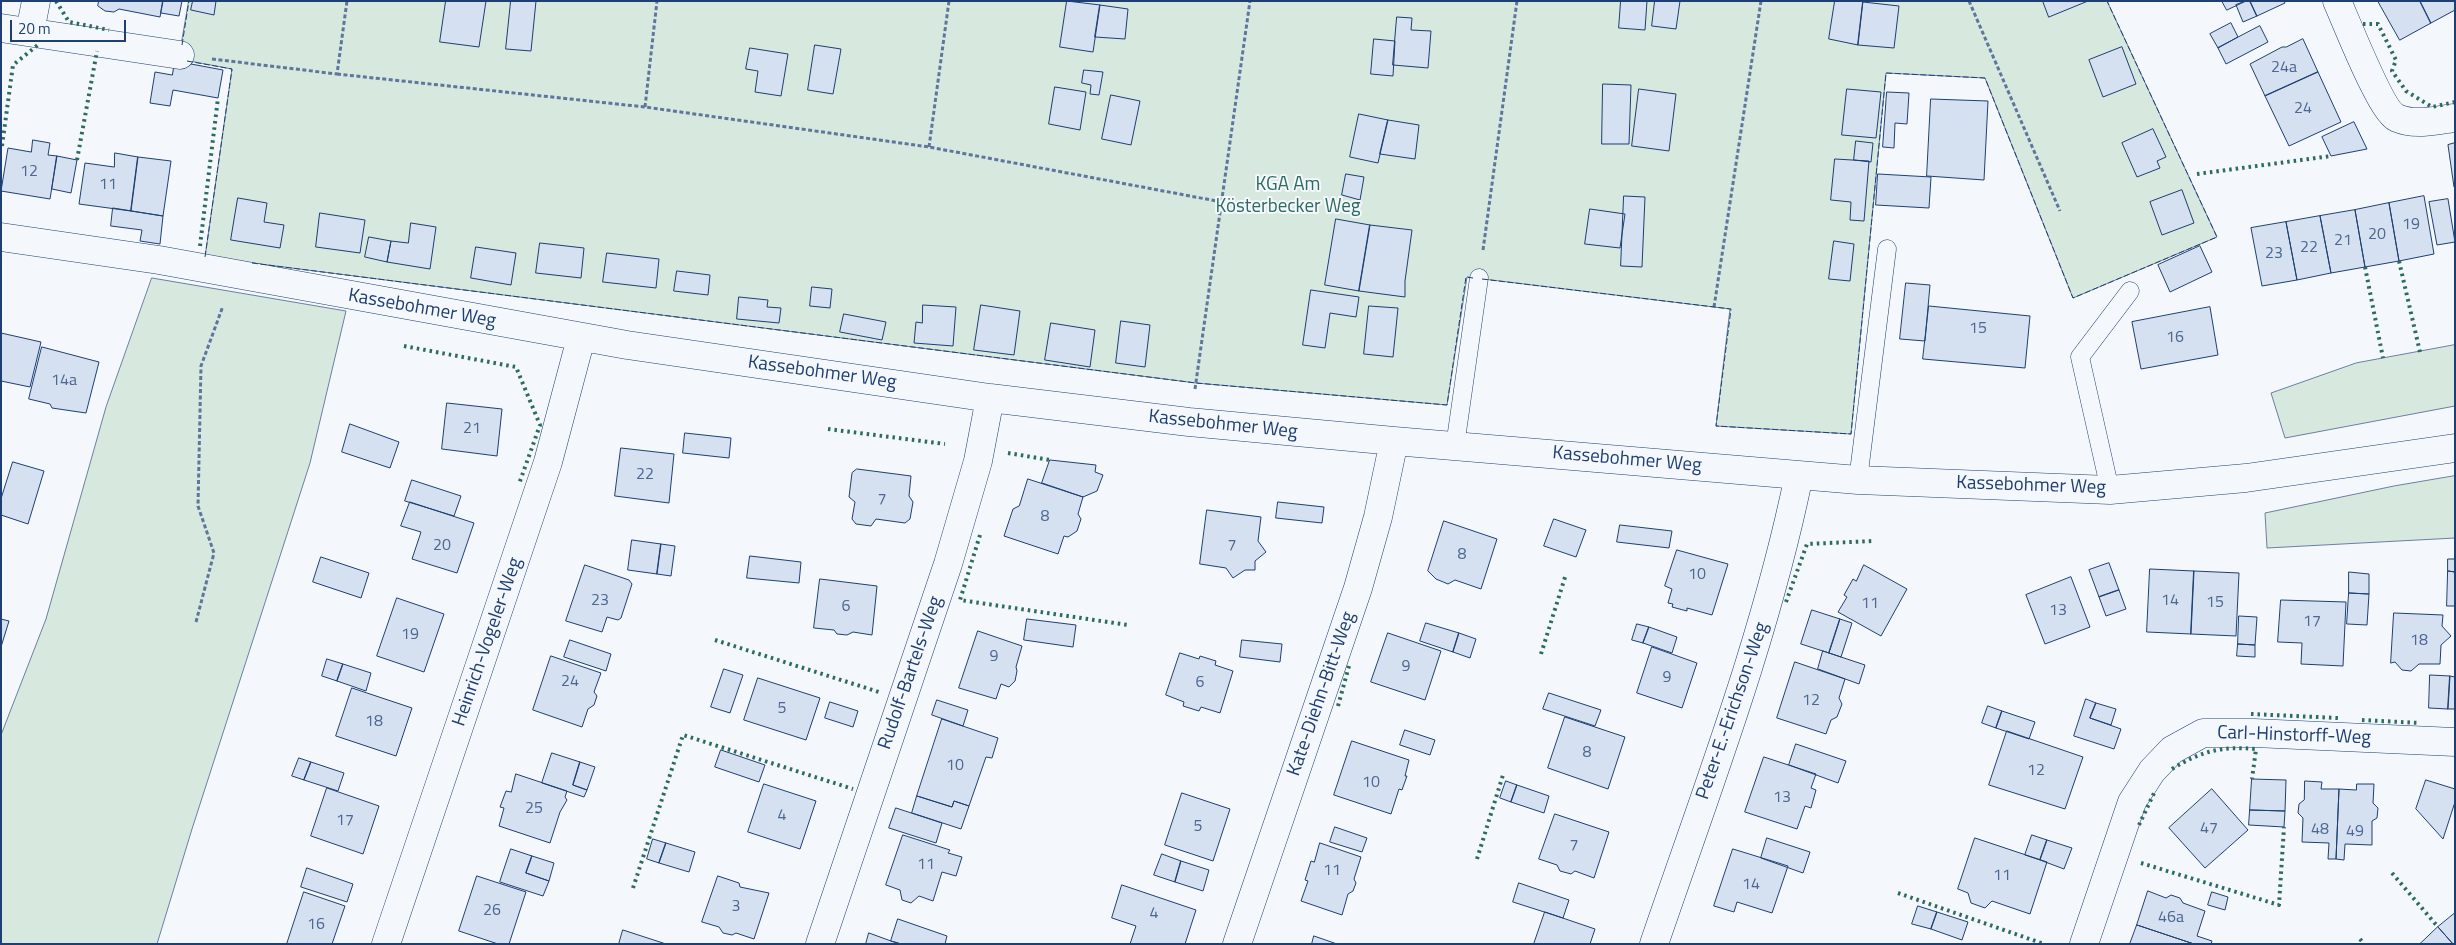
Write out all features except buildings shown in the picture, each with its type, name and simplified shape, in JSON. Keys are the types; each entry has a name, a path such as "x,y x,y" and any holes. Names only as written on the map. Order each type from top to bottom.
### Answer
{"street":[{"path":"30,32 36,1"},
{"path":"2337,1 2381,99 2395,117 2414,123 2455,118"},
{"path":"1,28 180,55"},
{"name":"Kassebohmer Weg","path":"1,236 235,274 581,338 990,398 1189,422 1394,441 1858,480 2110,490 2246,478 2455,448"},
{"name":"Heinrich-Vogeler-Weg","path":"386,944 548,462 581,338"},
{"name":"Rudolf-Bartels-Weg","path":"820,944 948,564 978,461 990,398"},
{"name":"Kate-Diehn-Bitt-Weg","path":"1237,944 1358,588 1378,517 1394,441"},
{"name":"Peter-E.-Erichson-Weg","path":"1654,944 1761,631 1788,528 1799,475"},
{"name":"Carl-Hinstorff-Weg","path":"2084,944 2132,802 2152,771 2172,750 2203,733 2254,733 2455,742"}],"lane":[{"path":"1858,480 1887,249"},
{"path":"1455,446 1479,278"},
{"path":"2110,490 2080,357 2130,291"}],"path":[{"path":"337,74 347,1"},
{"path":"645,107 657,1"},
{"path":"929,148 948,1"},
{"path":"1189,422 1250,1"},
{"path":"1479,278 1517,1"},
{"path":"1714,308 1760,1"},
{"path":"1969,1 2060,211"},
{"path":"180,55 645,107 929,148 1222,202"},
{"path":"196,622 214,553 198,506 201,366 235,274"}],"green space":[{"name":"KGA Am Kösterbecker Weg","path":"189,1 2107,1 2217,237 2073,298 1985,78 1886,73 1851,434 1716,426 1730,309 1467,277 1447,405 1196,383 205,257 232,69 179,59"},
{"path":"152,278 346,311 310,463 192,829 157,944 1,944 1,735 46,619 106,407"},
{"path":"2455,345 2455,406 2285,438 2271,393 2356,363"},
{"path":"2455,476 2455,538 2267,548 2265,513 2394,486"}],"hedge":[{"path":"56,1 69,22 109,30"},
{"path":"2363,24 2378,24 2396,60 2392,71 2406,91 2432,107 2455,102"},
{"path":"2,146 13,65 39,44"},
{"path":"77,160 97,51"},
{"path":"200,246 218,98"},
{"path":"2197,174 2331,156"},
{"path":"2399,261 2420,352"},
{"path":"2365,267 2383,358"},
{"path":"404,346 516,367 540,425 519,484"},
{"path":"828,429 945,444"},
{"path":"1008,453 1050,460"},
{"path":"980,535 960,600 1128,625"},
{"path":"1786,602 1807,544 1873,541"},
{"path":"1541,654 1566,574"},
{"path":"715,640 879,692"},
{"path":"1338,706 1349,666"},
{"path":"2251,714 2338,718"},
{"path":"2362,720 2420,723"},
{"path":"633,888 683,735 853,789"},
{"path":"2172,769 2212,751 2233,748 2256,749 2252,779"},
{"path":"1477,859 1503,775"},
{"path":"2139,825 2155,791"},
{"path":"2141,863 2279,905 2284,827"},
{"path":"2392,873 2438,927"},
{"path":"1898,893 2044,944"},
{"path":"2360,939 2364,944"}],"fence":[{"path":"182,45 189,1"},
{"path":"1482,279 1731,309 1716,426 1851,434 1886,73 1985,78 2073,298 2217,237 2107,1"},
{"path":"187,61 232,69 205,257"},
{"path":"252,263 1196,383 1447,405 1466,277 1473,278"}]}
